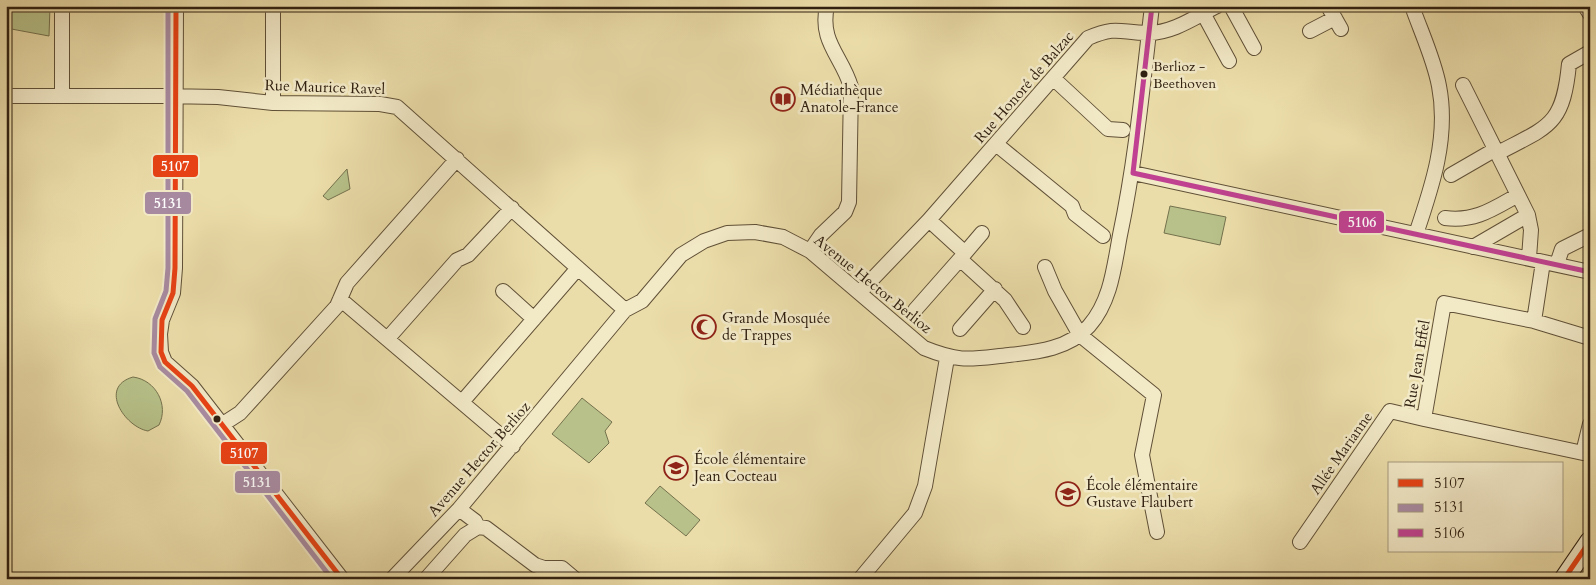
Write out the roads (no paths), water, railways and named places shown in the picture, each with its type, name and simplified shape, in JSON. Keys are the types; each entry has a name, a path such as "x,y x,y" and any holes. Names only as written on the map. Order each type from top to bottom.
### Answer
{"street":[{"path":"62,6 62,96"},
{"path":"176,6 175,268 173,293 161,324 160,352 165,362 192,386 223,424 342,579"},
{"path":"273,6 273,103"},
{"path":"810,251 821,235 845,212 848,202 852,87 847,70 831,48 827,36 825,24 828,6"},
{"name":"Avenue Hector Berlioz","path":"392,579 459,509 625,310 642,301 681,255 704,241 727,233 755,232 783,237 810,251 924,348 947,358 962,360 1040,351 1066,343 1080,335 1100,312 1109,290 1133,174 1152,6"},
{"name":"Rue Honoré de Balzac","path":"860,292 929,220 1088,38 1104,31 1120,29 1149,33 1176,28 1216,6"},
{"path":"1231,6 1254,48"},
{"path":"1412,6 1439,85 1443,123 1435,177 1416,234"},
{"path":"1585,6 1590,14"},
{"path":"1204,13 1229,61"},
{"path":"1310,31 1335,18"},
{"path":"1451,175 1543,128 1555,118 1561,104 1569,64 1590,52"},
{"path":"1053,78 1108,129 1123,130"},
{"path":"1463,85 1528,215 1531,230 1528,258"},
{"name":"Rue Maurice Ravel","path":"6,96 218,97 273,103 380,104 397,107 625,310"},
{"path":"996,144 1072,206 1075,214 1103,236"},
{"path":"223,424 240,413 337,306 347,283 457,159"},
{"path":"1133,174 1590,272"},
{"path":"1445,218 1461,220 1483,214 1518,194"},
{"path":"389,337 457,260 468,255 512,208"},
{"path":"1473,247 1528,215"},
{"path":"929,220 995,288 1023,327"},
{"path":"914,310 982,233"},
{"path":"1534,321 1550,263 1562,249 1590,235"},
{"path":"1045,267 1055,291 1080,335 1154,395 1142,455 1156,532"},
{"path":"462,402 578,268"},
{"path":"960,329 995,288"},
{"path":"503,291 534,319"},
{"path":"340,299 513,446"},
{"name":"Rue Jean Effel","path":"1590,338 1534,321 1444,303 1424,419 1583,454 1590,424"},
{"path":"860,579 915,513 925,486 947,358"},
{"name":"Allée Marianne","path":"1300,542 1390,411 1424,419"},
{"path":"459,509 475,521 478,527"},
{"path":"412,558 428,576 464,535 478,527 486,528 535,566 562,568 576,579"},
{"path":"1564,579 1590,541"}],"place":[{"name":"Berlioz - Beethoven","path":"1144,74"},
{"name":"Médiathèque Anatole-France","path":"783,99"},
{"name":"Grande Mosquée de Trappes","path":"704,327"},
{"name":"École élémentaire Jean Cocteau","path":"676,468"},
{"name":"École élémentaire Gustave Flaubert","path":"1068,494"}]}
